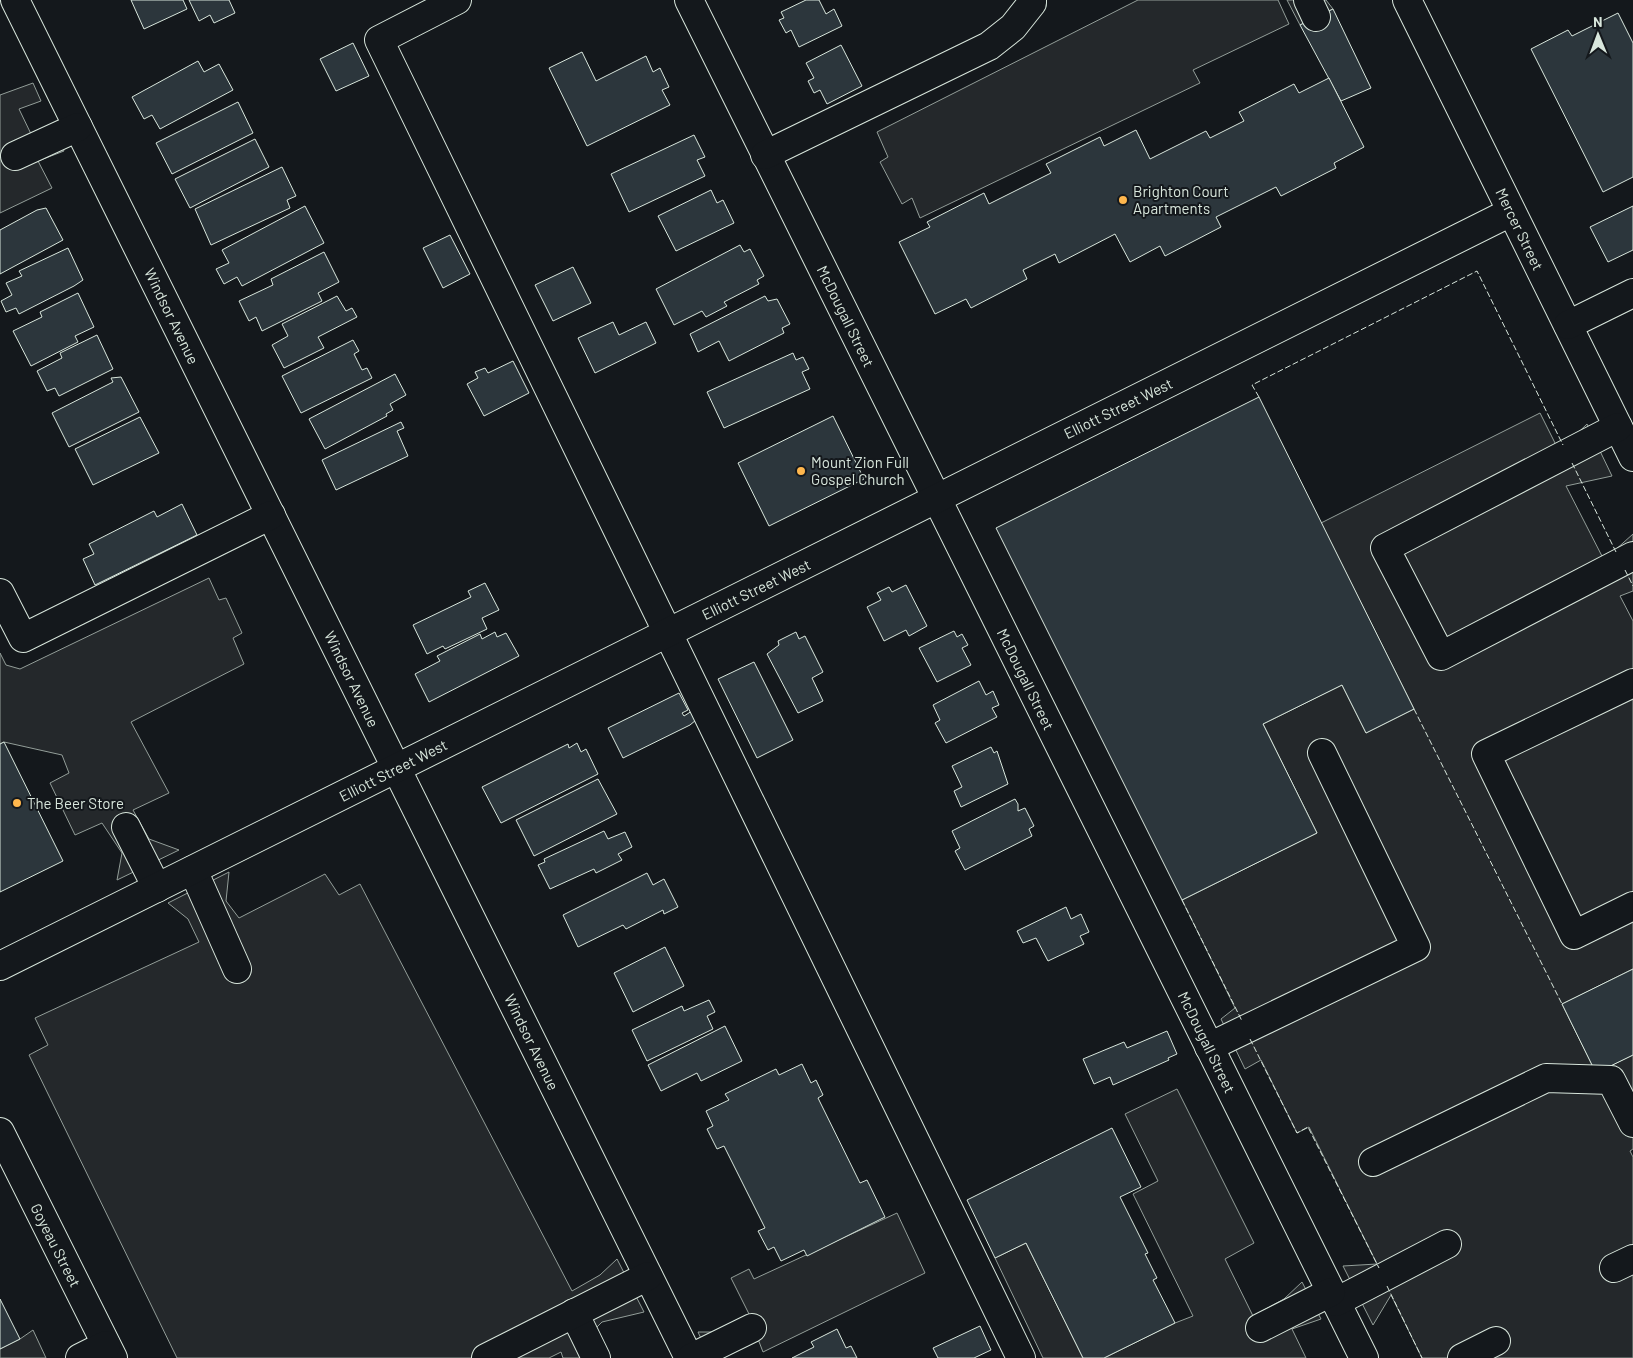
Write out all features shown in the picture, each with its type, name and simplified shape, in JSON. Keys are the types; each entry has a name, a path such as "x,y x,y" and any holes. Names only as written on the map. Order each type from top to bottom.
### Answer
{"street":[{"name":"Windsor Avenue","path":"15,0 690,1358"},
{"path":"457,0 379,40 1021,1358"},
{"name":"McDougall Street","path":"688,0 1364,1358"},
{"path":"765,154 989,46 1013,27 1032,3 1032,0"},
{"name":"Mercer Street","path":"1407,0 1633,457"},
{"path":"15,156 78,127"},
{"name":"Elliott Street West","path":"0,966 1512,212"},
{"path":"1568,325 1633,293"},
{"path":"1618,427 1385,548 1441,656 1633,556"},
{"path":"0,592 22,638 271,515"},
{"path":"1633,683 1486,754 1574,935 1633,906"},
{"path":"1209,1047 1416,947 1322,753"},
{"path":"126,828 157,888"},
{"path":"193,870 237,970"},
{"path":"1373,1162 1546,1078 1611,1080 1633,1123"},
{"name":"Goyeau Street","path":"0,1132 110,1352"},
{"path":"1260,1328 1334,1297 1447,1244"},
{"path":"486,1358 648,1276"},
{"path":"574,1314 596,1358"},
{"path":"690,1358 752,1328"},
{"path":"1462,1358 1496,1340"},
{"path":"80,1358 110,1352"}],"shaded area":[{"path":"1138,0 1278,0 1289,24 1193,70 1200,83 920,218 912,198 902,204 880,162 888,157 877,132"},
{"path":"1287,0 1326,0 1333,9 1300,25"},
{"path":"33,83 41,101 19,109 32,136 52,124 64,151 38,161 52,188 0,213 0,95"},
{"path":"1540,413 1559,451 1587,424 1612,476 1566,486 1604,560 1633,534 1633,591 1620,596 1633,621 1633,969 1562,1004 1596,1073 1633,1055 1633,1149 1630,1151 1633,1157 1633,1358 1422,1358 1391,1295 1373,1325 1343,1266 1377,1264 1309,1127 1297,1133 1261,1060 1245,1069 1221,1019 1235,1008 1182,900 1317,833 1263,724 1342,685 1366,733 1414,709 1321,523"},
{"path":"209,578 219,600 226,598 242,633 233,638 244,664 131,722 169,793 133,810 149,839 179,850 117,880 122,853 102,823 75,835 50,783 69,773 62,755 4,742 0,744 0,653 6,665 20,669"},
{"path":"229,872 226,901 239,918 325,874 339,895 360,884 572,1291 600,1275 617,1259 644,1312 602,1322 590,1334 608,1358 563,1358 561,1352 549,1358 177,1358 29,1055 48,1045 35,1018 199,942 188,919 168,903"},
{"path":"1177,1089 1254,1243 1225,1259 1253,1316 1284,1299 1302,1282 1321,1319 1292,1329 1306,1358 1104,1358 1193,1316 1133,1194 1158,1181 1125,1114"},
{"path":"897,1213 925,1273 763,1352 758,1339 710,1358 698,1332 715,1332 749,1314 731,1278 749,1269 754,1279"},
{"path":"1026,1243 1083,1358 1043,1358 995,1258"},
{"path":"33,1330 46,1358 0,1358 0,1349"}],"building":[{"path":"131,0 183,0 187,9 144,29"},
{"path":"189,0 229,0 235,13 214,23 210,15 199,21"},
{"path":"806,0 819,0 826,14 834,9 842,26 799,47 791,30 786,33 779,20 784,18 781,12"},
{"path":"1333,9 1371,88 1341,101 1300,25"},
{"path":"1618,13 1633,43 1633,177 1603,192 1531,49 1568,30 1572,36"},
{"path":"353,43 369,76 336,91 320,59"},
{"path":"841,45 862,86 827,104 820,90 814,93 808,81 814,78 806,63"},
{"path":"582,52 596,81 646,56 653,72 660,68 669,87 662,90 670,105 587,146 549,68"},
{"path":"198,61 204,72 219,64 233,90 160,129 152,115 144,119 132,97"},
{"name":"Brighton Court Apartments","path":"1329,78 1364,147 1334,163 1336,168 1281,196 1276,187 1216,217 1221,227 1165,256 1160,246 1130,262 1115,234 1059,263 1055,254 1023,270 1027,279 971,308 966,299 935,314 899,242 930,227 927,222 984,193 989,204 1051,173 1046,164 1100,137 1104,146 1136,130 1150,159 1206,131 1210,138 1244,121 1239,112 1294,84 1299,93"},
{"path":"238,102 253,133 172,174 156,143"},
{"path":"694,135 705,157 697,160 705,176 629,212 611,174"},
{"path":"255,139 269,167 190,208 175,179"},
{"path":"282,167 296,196 287,200 290,208 211,245 195,209"},
{"path":"711,190 717,203 723,200 734,223 676,251 658,216"},
{"path":"305,206 324,243 242,286 237,277 224,284 216,269 229,263 222,250"},
{"path":"1633,206 1633,250 1608,262 1590,227"},
{"path":"46,208 63,240 0,274 0,230 37,210"},
{"path":"450,235 470,274 443,288 423,248"},
{"path":"740,245 744,252 750,249 764,276 757,280 759,284 724,302 727,306 706,317 702,311 674,325 656,289"},
{"path":"68,248 83,280 19,314 16,308 6,312 1,301 12,295 6,283 22,276 19,271"},
{"path":"324,252 339,282 318,293 322,301 262,331 256,317 249,321 239,301 273,285 271,279"},
{"path":"573,267 591,303 553,321 535,285"},
{"path":"78,293 94,327 75,336 78,342 31,366 13,331 42,317 40,312"},
{"path":"337,296 346,311 352,308 357,317 318,337 324,348 284,368 272,345 288,336 282,324"},
{"path":"765,296 768,301 777,299 790,324 782,328 784,333 729,361 719,341 698,352 690,334"},
{"path":"613,322 619,335 646,322 656,343 595,373 578,338"},
{"path":"97,335 113,369 59,396 55,388 47,391 37,371 62,358 60,353"},
{"path":"353,340 359,351 354,354 362,370 367,368 372,378 301,413 282,376"},
{"path":"793,353 796,360 803,357 809,369 802,372 810,389 724,428 707,392"},
{"path":"513,361 529,393 484,416 467,384 478,378 475,372 485,368 488,373"},
{"path":"395,374 406,395 390,404 393,410 386,414 387,416 325,449 309,419"},
{"path":"121,377 139,412 69,447 52,413 113,382 111,378"},
{"path":"1259,397 1414,709 1366,733 1342,685 1263,724 1317,833 1182,900 996,528"},
{"name":"Mount Zion Full Gospel Church","path":"833,416 864,479 769,526 738,463"},
{"path":"140,417 159,453 93,485 75,449"},
{"path":"401,422 404,428 397,431 408,456 336,490 322,460"},
{"path":"182,504 197,535 95,585 83,559 94,554 89,544 154,511 157,517"},
{"path":"485,583 499,610 482,618 487,629 445,649 443,646 427,654 413,625 471,597 468,591"},
{"path":"906,585 927,626 909,636 906,630 884,641 867,607 881,600 877,593 889,587 892,592"},
{"path":"954,631 957,637 962,634 968,645 962,648 971,665 937,682 919,648"},
{"path":"495,632 497,637 506,633 519,656 429,702 415,674 440,661 437,656 480,634 482,639"},
{"path":"796,632 799,639 805,636 823,672 812,678 823,701 798,713 767,654 779,645 778,641"},
{"path":"754,662 793,740 757,758 718,679"},
{"path":"979,681 986,695 993,691 999,705 992,708 997,717 946,743 935,723 940,720 933,705"},
{"path":"679,693 688,710 682,713 684,716 692,711 696,720 690,725 623,758 608,728"},
{"name":"The Beer Store","path":"4,742 63,861 0,892 0,744"},
{"path":"577,743 581,752 586,749 598,774 501,823 482,787 568,744 569,748"},
{"path":"991,747 994,753 997,751 1008,784 961,807 954,791 962,787 952,766"},
{"path":"598,779 617,814 534,856 516,820"},
{"path":"1015,799 1018,804 1018,811 1025,808 1034,826 1029,829 1032,836 965,870 955,851 960,848 952,831"},
{"path":"604,831 608,839 625,832 632,847 618,854 622,860 596,873 594,869 550,889 538,865 545,862 544,859"},
{"path":"647,873 653,885 664,879 678,907 664,914 663,910 626,929 623,925 578,947 563,915"},
{"path":"1066,907 1071,919 1081,914 1089,932 1080,936 1084,944 1048,961 1036,938 1023,943 1017,931"},
{"path":"665,947 684,986 633,1012 614,973"},
{"path":"1633,969 1633,1055 1596,1073 1562,1004"},
{"path":"709,1000 715,1012 707,1016 713,1029 647,1061 632,1030 682,1006 684,1011"},
{"path":"725,1026 742,1061 701,1081 697,1073 661,1091 648,1065"},
{"path":"1167,1031 1177,1054 1168,1058 1169,1060 1113,1085 1110,1077 1094,1084 1083,1059 1124,1042 1127,1048"},
{"path":"802,1064 811,1083 816,1080 823,1095 818,1098 860,1183 867,1180 885,1217 807,1256 804,1250 781,1261 774,1247 768,1250 758,1231 765,1228 724,1146 717,1149 707,1129 713,1126 706,1111 729,1100 725,1094 776,1069 779,1075"},
{"path":"1112,1128 1141,1187 1120,1197 1148,1253 1145,1254 1157,1278 1153,1280 1175,1323 1104,1358 1083,1358 1026,1243 995,1258 967,1200"},
{"path":"0,1299 20,1339 0,1349"},
{"path":"980,1326 991,1350 974,1358 938,1358 933,1348"},
{"path":"837,1329 846,1348 851,1346 857,1358 792,1358 814,1347 811,1342"}],"fence":[{"path":"1259,397 1252,385 1477,271 1563,445"},
{"path":"1572,463 1616,552"},
{"path":"1625,570 1633,586"},
{"path":"1414,709 1562,1004"},
{"path":"1182,900 1242,1021"},
{"path":"1250,1039 1297,1133 1308,1127 1379,1268"},
{"path":"1387,1286 1422,1358"}],"place":[{"name":"Brighton Court Apartments","path":"1123,200"},
{"name":"Mount Zion Full Gospel Church","path":"801,471"},
{"name":"The Beer Store","path":"17,803"}]}
